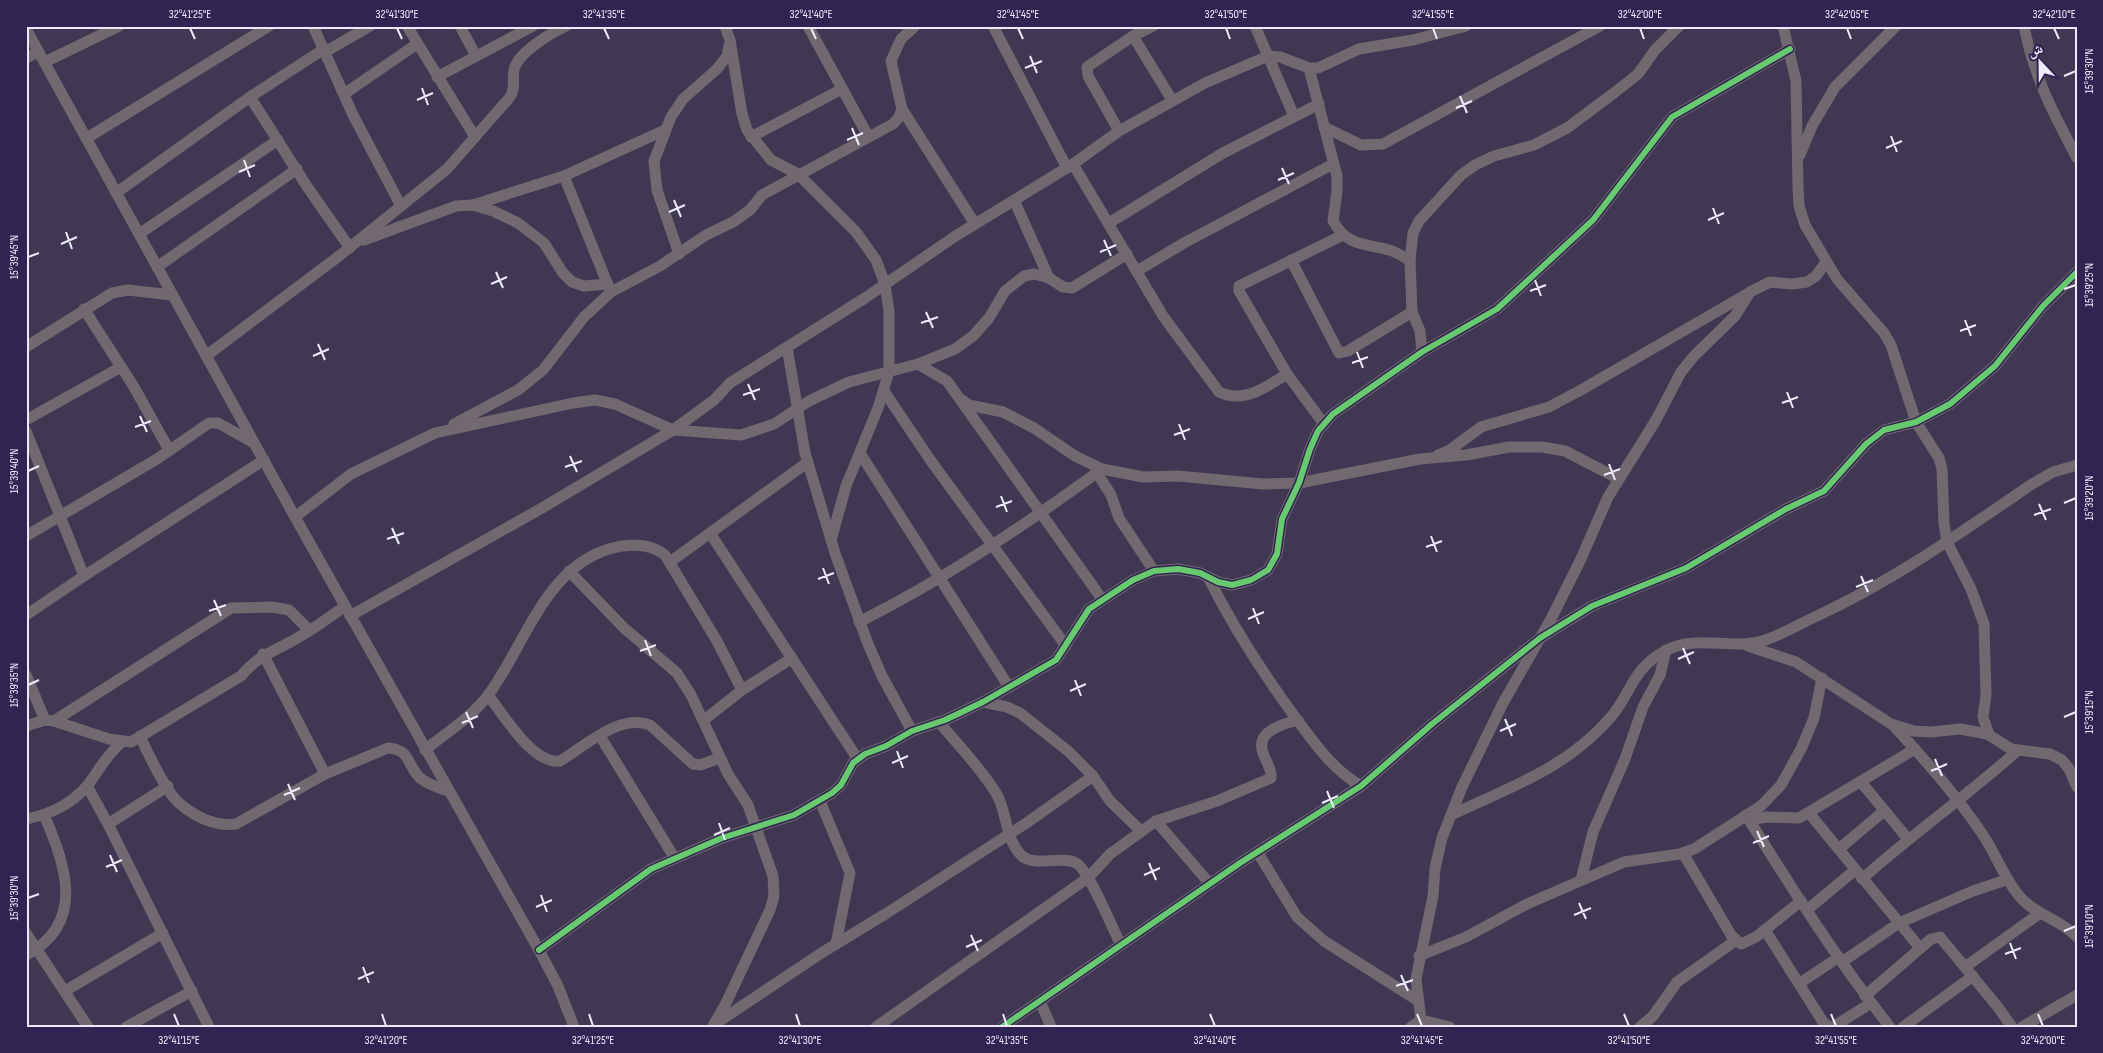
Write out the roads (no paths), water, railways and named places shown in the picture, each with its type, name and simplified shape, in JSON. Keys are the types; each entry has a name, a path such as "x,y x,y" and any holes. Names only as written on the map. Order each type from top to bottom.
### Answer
{"street":[{"path":"45,62 119,26"},
{"path":"87,138 269,26"},
{"path":"313,26 344,94 401,206"},
{"path":"116,193 250,96 324,51 370,26"},
{"path":"407,26 475,137"},
{"path":"460,26 476,56"},
{"path":"437,77 533,26"},
{"path":"206,356 353,245 447,169 514,91 514,69 516,65 551,29 566,26"},
{"path":"725,26 730,40 742,114 751,137 772,160 798,174 856,232 876,260 885,284 889,312 889,372 884,391 846,486 831,540"},
{"path":"808,26 868,136"},
{"path":"915,26 902,39 890,61 902,109 975,224"},
{"path":"994,26 1070,166 1109,223 1163,316 1218,392 1224,395 1245,396 1259,392 1287,374"},
{"path":"1119,131 1086,71 1093,62 1152,26"},
{"path":"1255,26 1294,116"},
{"path":"26,675 50,720 121,743 131,742 240,676 251,663 263,654 542,508 673,430 714,400 730,384 975,224 1070,166 1119,131 1172,100 1268,56 1280,57 1309,68 1333,63 1359,49 1413,40 1466,26"},
{"path":"1324,127 1361,145 1383,144 1600,26"},
{"path":"1422,352 1420,331 1412,312 1410,261 1414,226 1461,175 1494,156 1534,145 1567,128 1638,74 1655,50 1679,26"},
{"path":"1783,26 1790,49 1796,81 1799,206 1805,225 1837,280 1884,333 1891,345 1916,422 1932,444 1942,469 1944,524 1947,542 1972,589 1984,624 1986,695 1983,717 1989,735"},
{"path":"1798,159 1812,126 1835,87 1896,26"},
{"path":"2024,26 2030,56 2039,85 2077,158"},
{"path":"26,29 295,517 539,950 558,986 574,1027"},
{"path":"1133,36 1172,100"},
{"path":"679,254 657,190 654,161 670,117 683,99 717,69 727,56 730,40"},
{"path":"344,94 417,44"},
{"path":"539,950 651,869 674,857 754,826 794,816 820,801 841,785 857,758 886,746 912,731 939,722 983,702 1056,660 1088,609 1132,580 1154,571 1178,569 1232,585 1251,580 1268,570 1277,554 1282,519 1299,483 1310,449 1324,424 1333,414 1422,352 1497,309 1519,291 1593,220 1672,117 1790,49"},
{"path":"26,58 38,52"},
{"path":"1309,68 1333,164 1337,191 1333,221 1342,235 1355,243 1392,250 1410,261"},
{"path":"751,137 842,89"},
{"path":"250,96 297,169 353,245"},
{"path":"1109,223 1223,153 1319,104"},
{"path":"295,517 351,474 487,408 518,390 543,370 609,288 679,254 706,235 733,222 750,210 762,195 892,124 899,117 902,109"},
{"path":"353,245 456,206 473,205 564,176 665,130"},
{"path":"139,234 278,140"},
{"path":"1137,271 1184,243 1333,164"},
{"path":"157,267 297,169"},
{"path":"564,176 609,288"},
{"path":"1014,200 1049,278"},
{"path":"473,205 493,211 518,223 544,243 563,273 572,282 584,286 609,288"},
{"path":"1324,424 1287,374 1239,291 1238,286 1342,235"},
{"path":"435,433 595,400 615,404 673,430 741,435 774,424 797,408 848,382 918,364 955,349 973,336 989,318 1005,291 1024,276 1034,274 1072,288 1127,254"},
{"path":"1291,260 1339,353 1348,351 1412,312"},
{"path":"1429,458 1450,450 1481,427 1549,407 1770,282 1792,284 1807,282 1816,276 1826,262"},
{"path":"1002,1027 1210,884 1361,786 1412,741 1540,638 1592,606 1686,568 1786,509 1824,491 1866,444 1884,430 1916,422 1950,404 1995,366 2042,306 2077,272"},
{"path":"26,348 84,309 112,293 128,290 172,294"},
{"path":"1450,1027 1416,1024 1416,979 1419,956 1433,896 1435,868 1442,838 1451,815 1504,702 1540,638 1619,479 1656,420 1682,372 1694,356 1735,316 1750,292"},
{"path":"84,309 121,367 169,450"},
{"path":"787,347 808,462 831,540 859,622 882,676 912,731"},
{"path":"918,364 947,381 962,400 1102,599"},
{"path":"26,420 121,367"},
{"path":"884,391 931,461 1066,646"},
{"path":"962,400 969,405 1003,412 1034,428 1100,471 1143,477 1178,476 1263,484 1299,483 1429,458 1466,455 1509,447 1542,447 1565,451 1619,479"},
{"path":"26,536 213,422 255,444"},
{"path":"26,431 84,576"},
{"path":"860,453 1009,687"},
{"path":"26,615 264,460"},
{"path":"670,562 808,462"},
{"path":"1451,815 1508,791 1556,764 1611,716 1636,675 1647,663 1666,650 1692,643 1761,641 1852,600 1908,568 2032,484 2053,472 2077,465"},
{"path":"859,622 919,592 1041,514 1100,471"},
{"path":"1100,471 1111,494 1119,518 1154,571"},
{"path":"710,533 857,758"},
{"path":"425,750 488,695 533,619 569,571 603,551 632,545 656,548 670,562 717,641 742,690"},
{"path":"569,571 624,628 678,673 704,720 728,774 748,805 754,826 774,876 774,896 770,910 726,1003 712,1026"},
{"path":"1208,577 1247,649 1298,720 1330,763 1344,776 1361,786"},
{"path":"26,726 50,720 231,608 289,610 309,630"},
{"path":"1736,643 1796,662 1855,702 1892,724 1914,731 1931,732 1960,729 1989,735 2001,745 2017,751 2050,754 2062,760 2070,769 2077,787"},
{"path":"1581,880 1593,832 1625,759 1643,707 1660,675 1666,650"},
{"path":"263,654 325,774"},
{"path":"704,720 742,690 792,658"},
{"path":"1419,956 1466,937 1519,908 1624,862 1683,853 1747,818 1781,785 1801,748 1814,718 1822,678"},
{"path":"488,695 526,743 538,754 550,761 560,761 618,726 642,722 650,725 693,764 700,765 720,758"},
{"path":"983,702 1007,707 1020,713 1068,752 1093,776 1110,801 1141,831"},
{"path":"876,1027 1089,877 1110,854 1156,821 1217,801 1271,778 1272,773 1262,751 1264,737 1275,726 1298,720"},
{"path":"939,722 996,794 1008,834 1025,858 1068,860 1081,866 1089,877 1100,904 1122,945"},
{"path":"1892,724 1958,801 1984,837 2006,880 2022,899 2038,914 2056,920 2077,937"},
{"path":"140,736 179,803 214,824 224,826 236,824 325,774 376,751 388,748 396,748 407,755 418,776 448,791"},
{"path":"600,736 674,857"},
{"path":"26,819 44,816 64,807 86,786 111,751 121,743"},
{"path":"1747,818 1793,819 1809,813 1915,749"},
{"path":"1683,853 1735,940 1740,944 1744,944 1804,905 1859,874 1958,801 2017,751"},
{"path":"712,1026 1008,834 1093,776"},
{"path":"1861,782 1908,839"},
{"path":"86,786 108,824 209,1027"},
{"path":"108,824 168,786"},
{"path":"820,801 850,874 836,944"},
{"path":"1839,849 1884,811"},
{"path":"1809,813 1920,948"},
{"path":"26,955 37,950 54,932 68,893 65,868 44,816"},
{"path":"1747,818 1840,959 1890,1027"},
{"path":"1156,821 1210,884"},
{"path":"1258,853 1297,917 1324,941 1417,1000"},
{"path":"1800,983 1899,923 1972,891 2006,880"},
{"path":"1903,1027 2038,914"},
{"path":"1765,930 1828,1027"},
{"path":"26,933 88,1027"},
{"path":"65,991 163,933"},
{"path":"1832,1027 1868,999 1920,948 1931,939 1940,937 2012,1027"},
{"path":"1640,1027 1652,1016 1677,982 1735,940"},
{"path":"126,1027 192,991"},
{"path":"2022,1027 2077,995"},
{"path":"1040,1001 1051,1027"}]}
